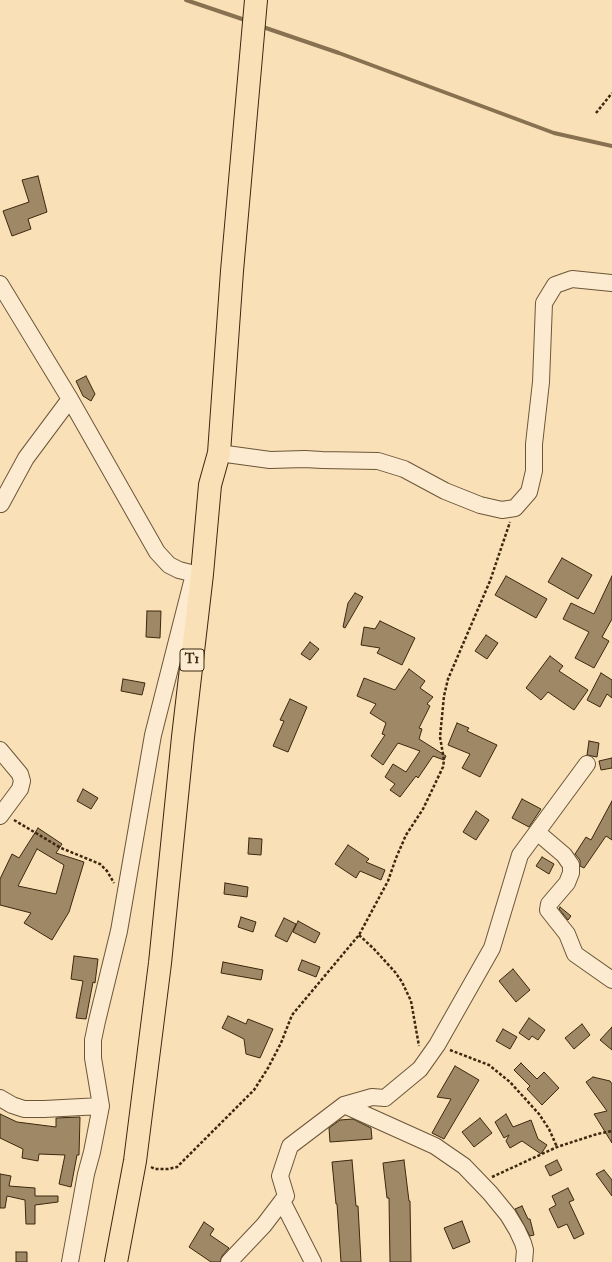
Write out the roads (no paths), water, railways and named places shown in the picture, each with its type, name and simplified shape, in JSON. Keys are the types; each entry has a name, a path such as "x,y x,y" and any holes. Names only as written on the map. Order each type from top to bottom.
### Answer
{"highway":[{"name":"T1","path":"116,1262 135,1161 160,963 198,574 210,485 219,453 232,271 252,57 255,3"}],"street":[{"path":"219,453 270,460 300,459 378,461 404,469 445,491 480,505 502,510 515,508 529,492 534,471 534,444 541,382 544,303 555,285 572,279 612,283"},
{"path":"0,284 70,399 148,538 162,559 168,565 198,574 153,735 119,931 93,1040 93,1058 101,1106 86,1174 70,1262"},
{"path":"1,504 26,458 70,399"},
{"path":"0,750 20,774 22,781 20,789 1,814"},
{"path":"229,1262 264,1225 286,1196 280,1176 290,1146 344,1105 372,1097 385,1098 420,1069 436,1045 492,948 520,855 587,764"},
{"path":"537,832 564,855 570,866 571,873 567,883 549,904 548,910 567,934 575,954 612,980"},
{"path":"0,1098 24,1109 101,1106"},
{"path":"344,1105 435,1146 464,1166 490,1193 508,1215 523,1243 525,1250 524,1262"},
{"path":"282,1201 313,1262"}],"waterway":[{"path":"186,0 248,21"},
{"path":"260,26 339,53 554,133 612,146"}]}
